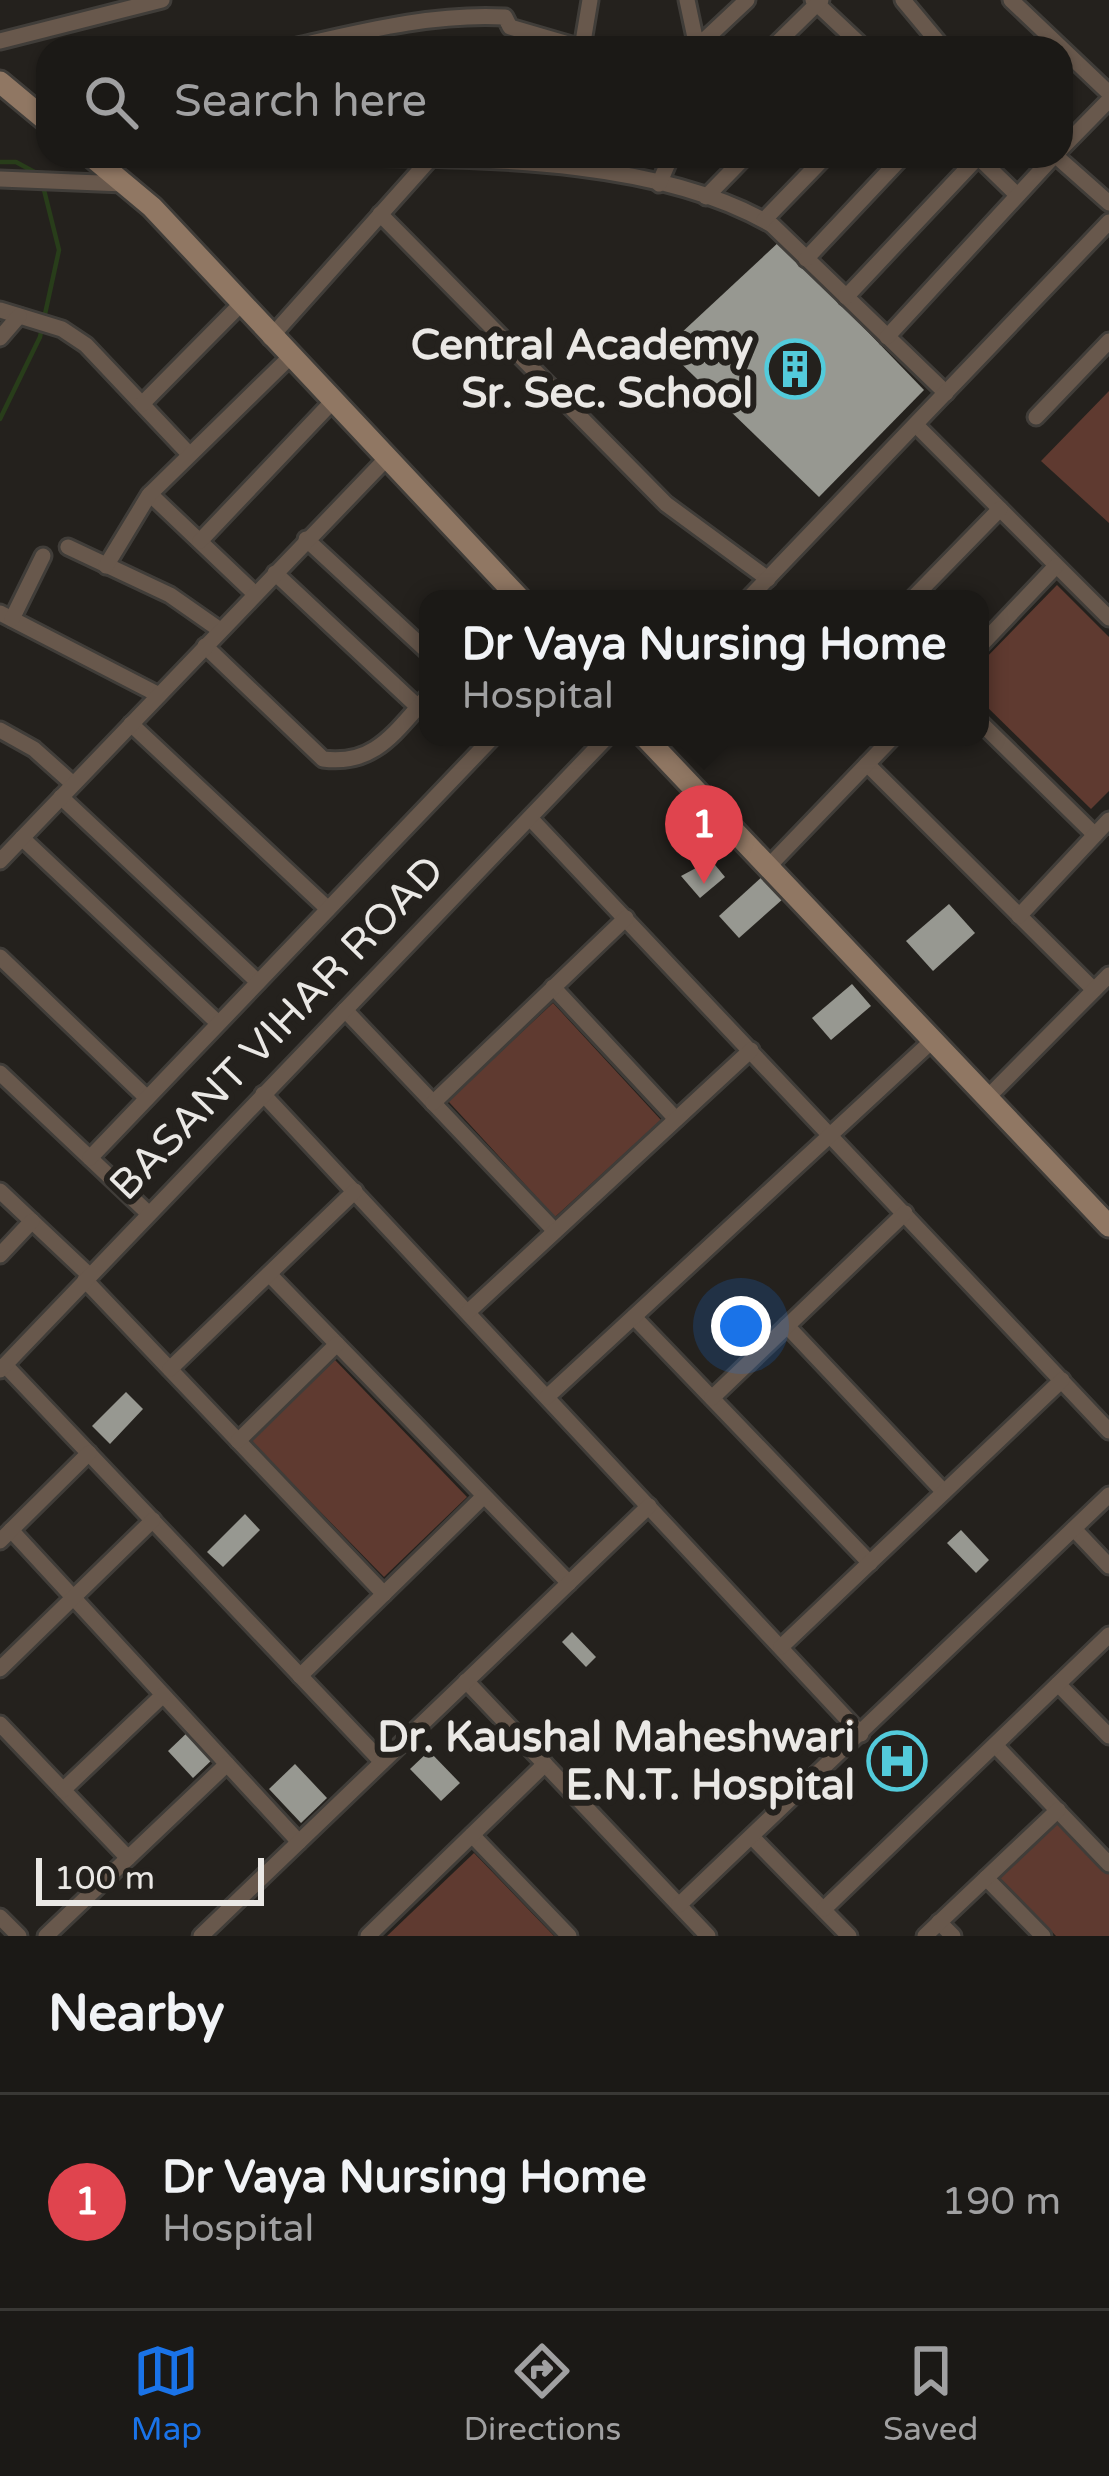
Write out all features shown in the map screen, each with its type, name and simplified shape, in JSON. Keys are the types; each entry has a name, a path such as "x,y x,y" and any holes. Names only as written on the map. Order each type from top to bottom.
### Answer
{"street":[{"path":"0,41 162,0"},
{"path":"584,36 590,0"},
{"path":"687,0 695,36"},
{"path":"709,36 747,0"},
{"path":"903,0 934,36"},
{"path":"1011,0 1047,36"},
{"path":"783,36 817,1 849,36"},
{"path":"344,36 474,15 505,17 510,26 543,36"},
{"path":"1073,61 1109,97 1073,135"},
{"path":"0,82 36,112"},
{"path":"109,168 511,590"},
{"path":"270,338 422,168"},
{"path":"546,168 658,184 764,220 946,393"},
{"path":"658,184 665,168"},
{"path":"706,197 734,168"},
{"path":"764,220 814,168"},
{"path":"806,259 892,168"},
{"path":"846,298 967,168"},
{"path":"990,168 1017,195"},
{"path":"887,337 1043,168"},
{"path":"1069,168 1109,203"},
{"path":"0,179 124,184"},
{"path":"380,214 666,504 768,579"},
{"path":"757,590 1109,222"},
{"path":"142,404 242,303"},
{"path":"0,310 62,329 86,345 189,454"},
{"path":"0,338 23,318"},
{"path":"1036,417 1109,341"},
{"path":"106,566 151,494 289,358"},
{"path":"200,542 332,402"},
{"path":"916,425 1109,618"},
{"path":"0,861 386,459"},
{"path":"151,494 255,594"},
{"path":"922,590 1000,509"},
{"path":"307,539 419,644"},
{"path":"68,547 170,595 220,630"},
{"path":"44,556 6,616 159,695"},
{"path":"989,637 1057,566"},
{"path":"275,573 419,698"},
{"path":"205,646 323,759 342,762 383,748 419,706"},
{"path":"131,724 328,909"},
{"path":"0,730 34,748 67,791 258,982"},
{"path":"989,731 1095,836"},
{"path":"90,1158 484,746"},
{"name":"BASANT VIHAR ROAD","path":"3,1368 598,746"},
{"path":"654,746 1109,1226"},
{"path":"768,867 884,746"},
{"path":"867,764 1094,990"},
{"path":"530,818 1109,1431"},
{"path":"1019,916 1109,820"},
{"path":"22,838 218,1024"},
{"path":"433,1103 626,918"},
{"path":"0,957 147,1098"},
{"path":"987,1098 1109,975"},
{"path":"554,988 676,1119"},
{"path":"345,1010 555,1231"},
{"path":"547,1397 932,1040"},
{"path":"468,1312 751,1050"},
{"path":"0,1073 148,1213"},
{"path":"263,1094 862,1733"},
{"path":"0,1191 87,1277 384,1594"},
{"path":"170,1369 355,1191"},
{"path":"712,1398 905,1213"},
{"path":"0,1255 32,1221"},
{"path":"269,1274 569,1583"},
{"path":"634,1317 870,1563"},
{"path":"787,1326 944,1492"},
{"path":"238,1441 337,1344"},
{"path":"3,1368 382,1762"},
{"path":"781,1647 1062,1380"},
{"path":"89,1453 5,1535 73,1598 299,1842"},
{"path":"680,1905 1109,1495"},
{"path":"300,1676 484,1496"},
{"path":"201,1936 649,1506"},
{"path":"0,1669 153,1520"},
{"path":"1074,1528 1109,1566"},
{"path":"824,1909 1109,1635"},
{"path":"466,1682 709,1936"},
{"path":"1058,1684 1109,1736"},
{"path":"63,1790 163,1695"},
{"path":"0,1724 128,1858"},
{"path":"995,1744 1109,1864"},
{"path":"46,1936 227,1764"},
{"path":"368,1936 545,1764"},
{"path":"925,1936 1058,1810"},
{"path":"472,1834 569,1936"},
{"path":"752,1837 849,1936"},
{"path":"986,1878 1043,1936"},
{"path":"0,1917 19,1936"},
{"path":"940,1922 953,1936"}],"shaded area":[{"path":"1109,391 1109,523 1041,461"},
{"path":"1057,585 1109,637 1109,791 1091,809 989,709 989,655"},
{"path":"553,1003 661,1120 555,1217 448,1101"},
{"path":"335,1360 467,1497 384,1577 251,1441"},
{"path":"1057,1819 1109,1873 1109,1936 1056,1936 998,1876"},
{"path":"474,1853 554,1936 387,1936"}],"building":[{"name":"Central Academy Sr. Sec. School","path":"780,241 924,390 819,497 665,348"},
{"path":"711,860 725,877 700,898 681,876"},
{"path":"764,875 784,898 739,938 719,916"},
{"path":"949,904 975,933 933,971 906,941"},
{"path":"852,984 871,1006 831,1040 812,1018"},
{"path":"126,1392 143,1409 110,1444 92,1426"},
{"path":"245,1514 260,1530 223,1567 207,1552"},
{"path":"961,1530 989,1560 976,1573 947,1543"},
{"path":"572,1632 596,1657 586,1667 562,1642"},
{"path":"190,1730 215,1757 193,1778 168,1751"},
{"path":"895,1733 921,1763 898,1782 873,1752 877,1748 888,1754 896,1746 889,1738"},
{"path":"429,1751 460,1783 441,1801 410,1769"},
{"path":"295,1764 327,1798 301,1823 269,1789"}],"waterway":[{"path":"0,162 16,162 40,175"},
{"path":"0,419 40,337 59,250 43,186"}],"place":[{"name":"Central Academy Sr. Sec. School","path":"795,369"},
{"name":"Dr Vaya Nursing Home","path":"704,884"},
{"name":"Dr. Kaushal Maheshwari E.N.T. Hospital","path":"897,1761"}]}
